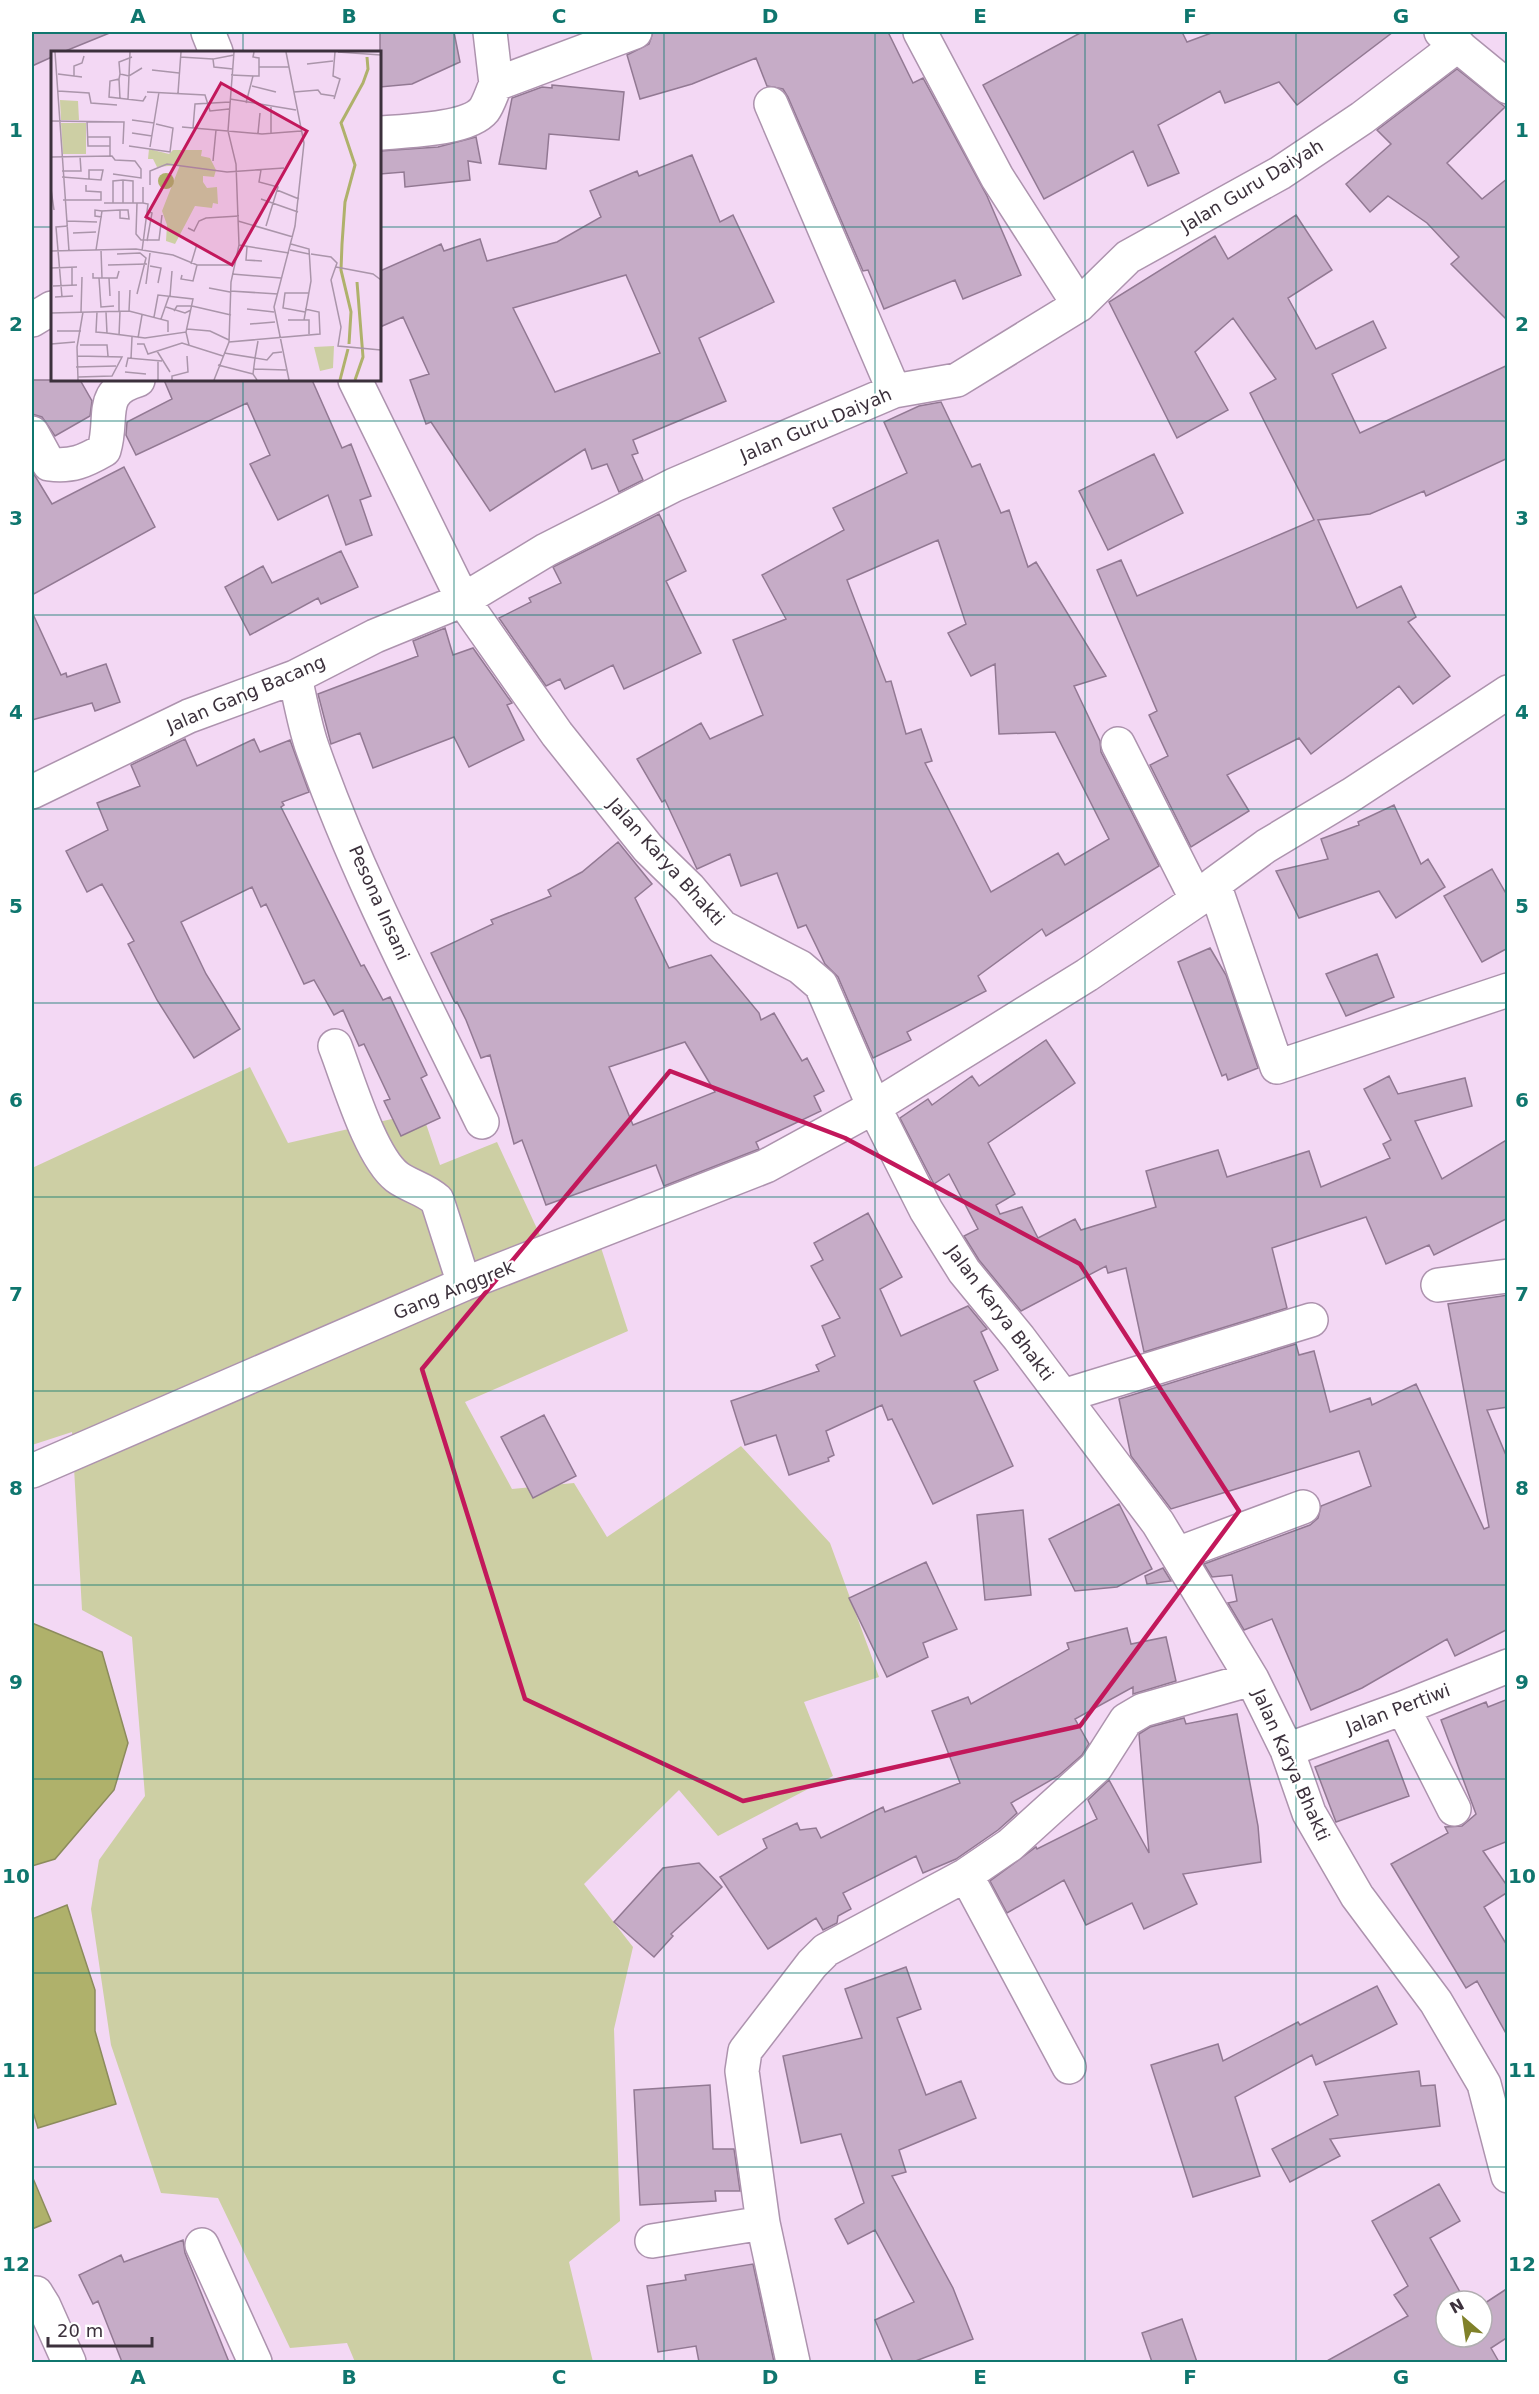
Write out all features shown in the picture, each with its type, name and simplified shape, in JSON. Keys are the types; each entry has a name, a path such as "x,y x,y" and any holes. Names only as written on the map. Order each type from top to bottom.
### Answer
{"street":[{"path":"208,32 216,51"},
{"path":"381,134 437,127 467,119 483,111 496,84 490,32"},
{"path":"496,84 635,32"},
{"path":"920,32 998,177 1079,305"},
{"path":"1450,38 1508,87"},
{"name":"Jalan Guru Daiyah","path":"463,600 546,550 674,485 894,391 957,380 1079,305 1128,257 1280,173 1362,118 1450,38"},
{"path":"771,104 894,391"},
{"path":"32,320 51,309"},
{"path":"32,433 49,464 67,466 86,461 104,450 108,437 109,400 112,394 116,389 136,381"},
{"name":"Jalan Karya Bhakti","path":"355,381 463,600 544,717 648,848 689,888 722,927 800,967 821,985 874,1107 926,1210 963,1271 1063,1396 1158,1523 1252,1678 1287,1750 1309,1813 1357,1896 1496,2083 1508,2176"},
{"name":"Jalan Gang Bacang","path":"32,792 189,716 295,677 375,636 463,600"},
{"name":"Pesona Insani","path":"295,677 310,742 341,821 411,975 482,1122"},
{"name":"Gang Anggrek","path":"32,1471 464,1284 766,1166 874,1107 1087,975 1206,892 1266,846 1351,795 1508,692"},
{"path":"1118,744 1206,892 1277,1067 1508,990"},
{"path":"335,1046 370,1136 387,1167 397,1177 428,1192 437,1200 464,1284"},
{"path":"1438,1285 1508,1276"},
{"path":"1063,1396 1311,1320"},
{"path":"1178,1554 1303,1508"},
{"name":"Jalan Pertiwi","path":"1287,1750 1403,1708 1508,1666"},
{"path":"793,2362 762,2223 742,2071 745,2051 812,1964 826,1950 966,1875 1010,1845 1096,1767 1126,1720 1143,1710 1252,1678"},
{"path":"1403,1708 1454,1809"},
{"path":"966,1875 1069,2067"},
{"path":"652,2241 762,2223"},
{"path":"202,2245 255,2362"},
{"path":"32,2293 36,2293 44,2306 69,2362"}],"highlighted area":[{"path":"670,1071 845,1138 1080,1264 1239,1511 1080,1726 743,1801 525,1699 422,1369"}],"shaded area":[{"path":"250,1067 288,1143 422,1112 440,1165 497,1142 545,1246 594,1226 628,1331 465,1402 512,1489 574,1483 607,1537 741,1446 830,1543 879,1677 804,1702 833,1776 718,1836 679,1790 584,1884 633,1947 614,2029 620,2221 569,2262 593,2362 355,2362 347,2343 290,2348 218,2198 161,2193 111,2045 91,1909 99,1860 145,1796 132,1637 82,1610 72,1432 32,1445 32,1168"},
{"path":"32,1623 102,1652 128,1743 114,1790 55,1859 32,1866"},
{"path":"67,1905 95,1990 95,2031 116,2104 38,2128 32,2109 32,1919"},
{"path":"32,2176 51,2221 32,2229"}],"building":[{"path":"32,32 112,32 65,51 51,51 51,57 32,66"},
{"path":"380,32 454,32 460,62 412,84 381,87"},
{"path":"653,32 888,32 913,83 923,78 987,196 1021,275 963,299 955,280 884,309 868,270 863,271 783,89 767,86 756,58 692,84 640,99 627,55 649,44"},
{"path":"1082,32 1182,32 1187,42 1214,32 1393,32 1297,105 1279,82 1225,103 1220,91 1158,125 1179,173 1148,186 1133,151 1044,199 983,85"},
{"path":"1457,69 1505,107 1447,163 1482,199 1508,178 1508,321 1451,264 1459,257 1427,223 1388,196 1370,212 1346,184 1391,144 1377,130"},
{"path":"552,85 624,92 619,140 549,134 546,169 499,164 512,98 542,87 552,88"},
{"path":"476,137 481,163 468,161 470,180 405,187 404,172 381,174 381,151 438,147"},
{"path":"692,155 720,222 733,215 774,302 699,338 726,401 633,440 638,453 632,455 643,480 619,492 607,464 592,469 585,449 490,511 431,422 426,424 410,380 429,374 403,317 381,327 381,271 441,244 444,251 480,239 487,261 557,242 601,217 590,191 637,171 639,176","holes":["626,275 660,353 555,392 513,308"]},
{"path":"1296,215 1332,270 1288,298 1316,349 1373,321 1386,348 1332,374 1360,433 1508,365 1508,458 1426,496 1424,491 1370,514 1318,520 1357,608 1401,586 1416,617 1408,622 1450,676 1413,704 1399,686 1311,754 1299,738 1227,775 1249,811 1191,847 1150,765 1168,756 1149,715 1157,711 1097,570 1121,560 1137,596 1314,520 1250,393 1276,379 1233,318 1195,352 1228,410 1177,438 1109,302 1215,236 1228,259"},
{"path":"32,380 81,381 92,401 90,416 55,436 42,417 32,414"},
{"path":"164,381 312,381 342,448 351,444 371,496 360,500 372,535 346,545 328,495 278,520 250,464 270,455 247,403 136,455 126,435 127,422 172,399"},
{"path":"941,402 972,467 980,464 1001,513 1009,510 1028,567 1036,562 1106,676 1074,686 1100,741 1101,752 1159,866 1046,936 1042,929 978,976 986,991 907,1032 911,1040 873,1058 838,977 825,964 806,925 798,928 777,873 741,886 730,854 697,869 665,800 662,802 637,759 701,723 710,739 763,715 733,640 786,619 762,575 844,530 833,508 907,473 884,422 919,406","holes":["938,540 966,624 948,633 971,676 995,664 999,734 1055,732 1109,839 1065,865 1058,853 991,892 925,763 932,761 921,729 906,734 891,681 886,682 847,580"]},
{"path":"1154,454 1183,513 1108,550 1079,491"},
{"path":"124,467 155,527 32,595 32,471 52,504"},
{"path":"659,514 686,571 666,581 701,653 624,689 613,665 565,689 560,679 546,686 499,618 531,602 529,598 561,583 553,567"},
{"path":"341,551 358,587 321,604 318,598 250,635 225,587 263,566 272,583"},
{"path":"32,612 61,675 66,673 67,677 106,664 120,702 95,711 92,703 32,720"},
{"path":"445,628 453,655 473,648 512,703 507,705 524,740 469,767 454,737 373,768 360,733 331,744 318,694 418,656 413,641"},
{"path":"185,739 197,766 254,739 260,752 290,740 309,792 282,802 284,805 281,807 361,966 364,965 383,1000 390,997 427,1075 421,1078 440,1118 401,1136 384,1101 390,1099 364,1044 359,1046 343,1010 334,1015 314,980 304,984 266,904 261,907 252,887 181,922 206,974 240,1029 194,1058 157,1000 128,944 134,941 102,884 87,892 66,851 108,830 97,803 140,786 131,765"},
{"path":"1394,805 1421,864 1428,859 1445,887 1396,918 1379,891 1299,918 1276,871 1328,859 1321,839 1359,825 1358,822"},
{"path":"618,842 652,884 635,898 669,968 711,955 759,1013 761,1020 774,1013 802,1061 807,1058 824,1091 814,1096 821,1111 756,1142 759,1149 664,1186 656,1165 546,1205 522,1140 514,1144 490,1055 481,1058 466,1020 457,1002 455,1003 431,953 493,924 491,920 551,896 548,890 582,872","holes":["685,1042 715,1092 633,1125 609,1067"]},
{"path":"1492,869 1508,897 1508,948 1482,962 1444,896"},
{"path":"1210,948 1226,975 1258,1068 1228,1080 1226,1074 1222,1076 1178,962"},
{"path":"1377,954 1394,997 1346,1016 1326,974"},
{"path":"1046,1040 1075,1083 988,1143 1015,1194 996,1205 1000,1214 1022,1207 1038,1238 1075,1219 1081,1230 1156,1207 1146,1171 1218,1150 1227,1177 1309,1151 1321,1187 1390,1158 1383,1144 1391,1140 1364,1089 1389,1076 1398,1094 1465,1078 1472,1106 1415,1121 1442,1179 1508,1139 1508,1218 1434,1255 1429,1245 1386,1264 1366,1217 1272,1248 1287,1308 1144,1352 1126,1268 1108,1273 1106,1266 1021,1311 979,1260 964,1236 978,1229 949,1174 934,1184 900,1118 928,1099 932,1105 972,1076 979,1086"},
{"path":"868,1213 902,1277 880,1289 901,1336 968,1306 987,1329 981,1332 998,1370 974,1381 1013,1466 933,1504 892,1419 888,1420 882,1405 826,1431 834,1455 828,1458 829,1461 789,1475 776,1435 745,1445 731,1401 819,1371 816,1365 835,1356 822,1326 840,1318 811,1266 823,1260 814,1243"},
{"path":"1508,1295 1508,1407 1487,1410 1508,1460 1508,1629 1455,1656 1447,1639 1362,1688 1311,1710 1272,1619 1244,1630 1228,1603 1237,1601 1232,1575 1212,1577 1204,1564 1310,1525 1318,1518 1321,1506 1371,1486 1359,1451 1171,1509 1131,1456 1119,1399 1296,1344 1299,1355 1314,1351 1330,1412 1370,1398 1372,1405 1416,1384 1484,1529 1489,1527 1448,1304"},
{"path":"544,1415 576,1476 533,1498 501,1437"},
{"path":"1119,1504 1152,1569 1117,1587 1075,1591 1049,1539"},
{"path":"1023,1510 1031,1595 985,1600 977,1515"},
{"path":"926,1562 957,1629 923,1643 928,1657 887,1677 849,1598"},
{"path":"1163,1568 1171,1581 1147,1584 1145,1576"},
{"path":"1127,1628 1131,1644 1166,1637 1176,1681 1133,1694 1133,1687 1075,1719 1089,1744 1082,1755 1058,1776 1011,1803 1017,1813 998,1830 956,1859 923,1873 916,1856 843,1893 851,1909 838,1916 837,1923 823,1930 816,1918 768,1949 720,1877 767,1848 763,1839 797,1823 800,1830 816,1828 821,1838 883,1807 885,1812 960,1783 932,1711 968,1697 971,1704 1069,1649 1067,1643"},
{"path":"1508,1699 1508,1841 1483,1851 1508,1887 1508,1892 1484,1907 1508,1947 1508,2037 1477,1981 1466,1988 1391,1864 1448,1833 1445,1827 1462,1826 1476,1814 1441,1720 1486,1702 1488,1707"},
{"path":"1237,1714 1258,1826 1261,1862 1183,1874 1197,1904 1144,1929 1132,1903 1086,1925 1064,1880 1007,1913 990,1881 1036,1847 1037,1849 1097,1819 1088,1800 1109,1780 1149,1853 1139,1734 1150,1727 1184,1718 1186,1724"},
{"path":"1388,1740 1409,1796 1336,1822 1315,1767"},
{"path":"699,1863 722,1887 671,1934 673,1936 654,1957 614,1922 663,1868"},
{"path":"906,1967 921,2009 897,2018 926,2095 961,2081 976,2118 899,2150 906,2172 892,2176 953,2288 973,2339 913,2362 893,2362 875,2320 914,2302 875,2230 848,2244 835,2219 864,2203 841,2134 801,2143 783,2056 862,2038 845,1989"},
{"path":"1377,1986 1397,2024 1316,2065 1312,2055 1235,2097 1260,2176 1193,2197 1151,2065 1218,2044 1223,2061 1298,2022 1300,2025"},
{"path":"1419,2071 1421,2086 1435,2085 1440,2126 1330,2139 1340,2156 1290,2182 1272,2149 1338,2115 1324,2082"},
{"path":"710,2085 713,2149 734,2149 740,2191 715,2191 716,2201 640,2205 634,2090"},
{"path":"1439,2184 1460,2221 1430,2238 1458,2289 1434,2289 1434,2349 1492,2349 1499,2362 1325,2362 1408,2316 1394,2295 1408,2286 1372,2221"},
{"path":"183,2240 185,2253 229,2362 122,2362 98,2301 93,2304 79,2275 121,2255 124,2262"},
{"path":"753,2264 774,2362 699,2362 696,2346 658,2352 647,2286 686,2280 685,2275"},
{"path":"1508,2288 1508,2337 1494,2346 1494,2297"},
{"path":"1182,2319 1197,2362 1152,2362 1142,2333"}]}
